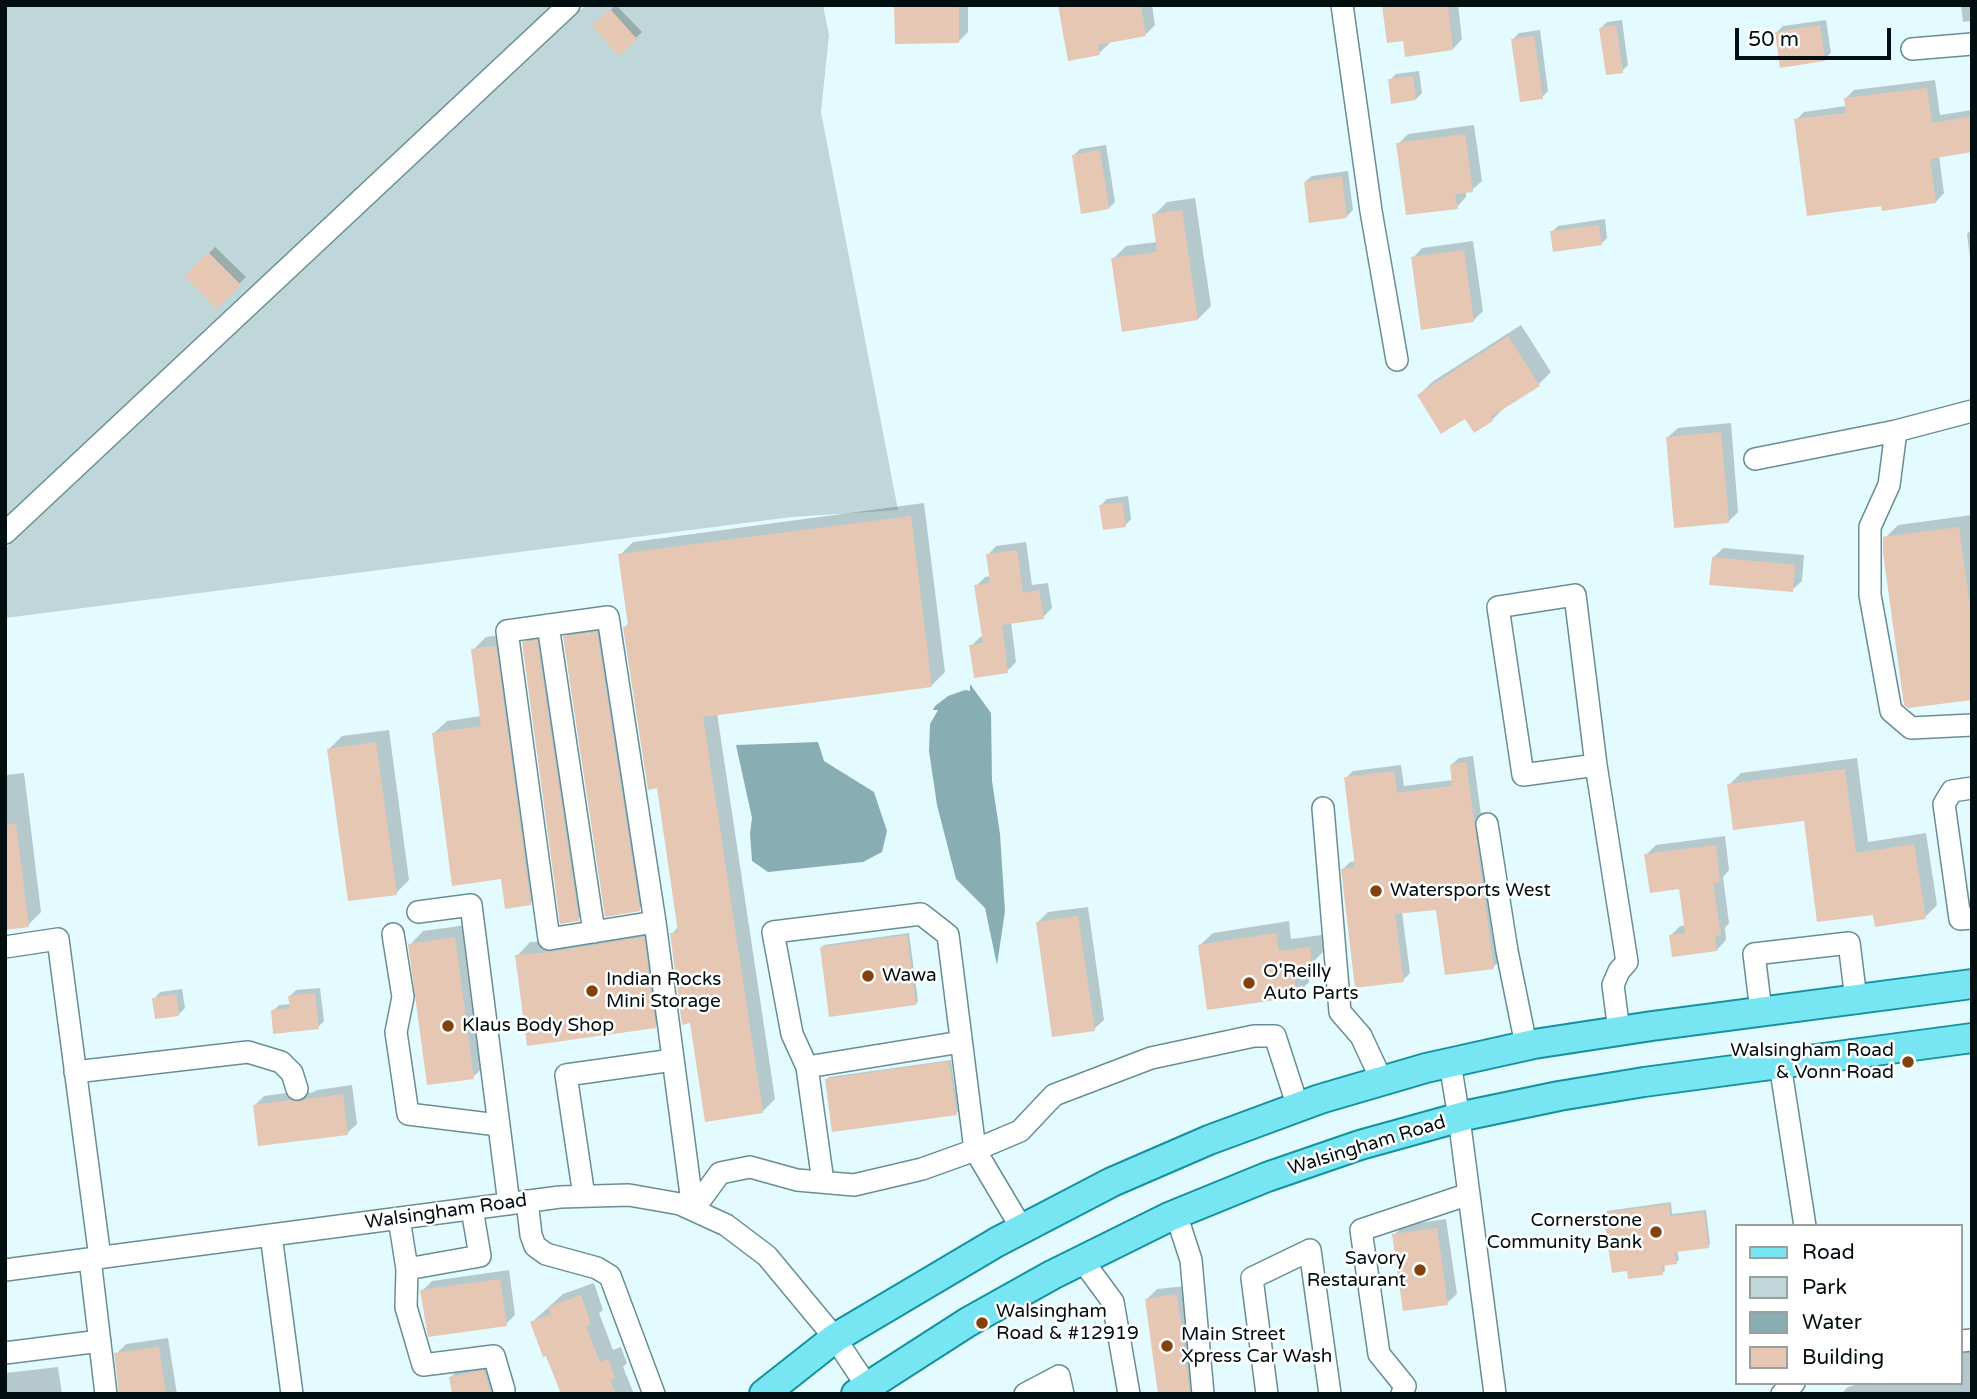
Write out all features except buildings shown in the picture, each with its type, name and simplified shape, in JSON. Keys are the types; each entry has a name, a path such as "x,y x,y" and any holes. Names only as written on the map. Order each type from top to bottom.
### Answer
{"main road":[{"path":"764,1394 835,1338 1022,1229 1112,1182 1209,1140 1298,1107 1382,1081 1526,1045 1972,984"},
{"name":"Walsingham Road","path":"865,1391 968,1322 1082,1260 1176,1214 1281,1172 1360,1145 1459,1118 1559,1096 1972,1038"}],"street":[{"path":"5,533 569,5"},
{"path":"1342,5 1371,211 1397,360"},
{"path":"1912,49 1972,44"},
{"path":"1755,459 1896,431 1972,411"},
{"path":"1896,431 1889,485 1870,527 1870,595 1891,711 1911,729 1972,725"},
{"path":"1596,765 1523,775 1498,607 1575,595 1596,765 1627,962 1612,985 1619,1031"},
{"path":"655,922 549,939 507,631 608,617 655,922 693,1210"},
{"path":"548,625 594,932"},
{"path":"1972,788 1952,791 1944,804 1960,919 1972,918"},
{"path":"1323,808 1340,1012 1361,1036 1382,1081"},
{"path":"1487,824 1507,951 1526,1045"},
{"path":"418,912 471,905 498,1125 518,1203 536,1246 546,1254 597,1268 610,1276 654,1394"},
{"path":"823,1182 807,1067 792,1034 772,932 922,914 948,935 975,1150 1022,1229"},
{"path":"393,934 403,997 396,1032 408,1114 498,1125"},
{"path":"5,947 58,939 95,1258 106,1394"},
{"path":"1761,1011 1754,954 1849,943 1856,999"},
{"path":"693,1210 720,1173 750,1167 797,1180 854,1185 922,1168 1020,1131 1054,1095 1151,1058 1254,1036 1275,1036 1298,1107"},
{"path":"807,1067 961,1042"},
{"path":"75,1072 248,1052 281,1062 292,1073 297,1089"},
{"path":"584,1196 566,1075 673,1060"},
{"path":"1450,1063 1495,1394"},
{"path":"1780,1064 1805,1224"},
{"path":"1402,1394 1405,1386 1379,1354 1361,1230 1469,1194"},
{"name":"Walsingham Road","path":"5,1270 518,1203 584,1196 629,1195 680,1204 726,1225 767,1256 835,1338 865,1391"},
{"path":"407,1269 480,1256 472,1209"},
{"path":"1176,1214 1191,1260 1203,1394"},
{"path":"399,1218 407,1269 406,1307 424,1364 494,1356 504,1390"},
{"path":"271,1235 292,1394"},
{"path":"1268,1394 1252,1278 1310,1250 1330,1394"},
{"path":"1082,1260 1113,1302 1129,1394"},
{"path":"5,1353 100,1341"},
{"path":"1025,1394 1059,1376 1063,1394"}],"green space":[{"path":"5,5 552,5 5,517"},
{"path":"586,5 823,5 829,35 821,112 898,510 792,517 5,618 5,549"}],"water":[{"path":"970,684 991,713 992,781 1000,834 1005,911 997,965 985,908 956,879 937,805 929,751 930,724 938,710 933,710 935,706 948,696 970,691"},
{"path":"818,742 824,761 874,792 887,831 882,852 863,862 768,872 752,861 752,818 736,745"}],"place":[{"name":"Watersports West","path":"1376,891"},
{"name":"Wawa","path":"868,976"},
{"name":"O'Reilly Auto Parts","path":"1249,983"},
{"name":"Indian Rocks Mini Storage","path":"592,991"},
{"name":"Klaus Body Shop","path":"448,1026"},
{"name":"Walsingham Road & Vonn Road","path":"1908,1062"},
{"name":"Cornerstone Community Bank","path":"1656,1232"},
{"name":"Savory Restaurant","path":"1420,1270"},
{"name":"Walsingham Road & #12919","path":"982,1323"},
{"name":"Main Street Xpress Car Wash","path":"1167,1346"}]}
